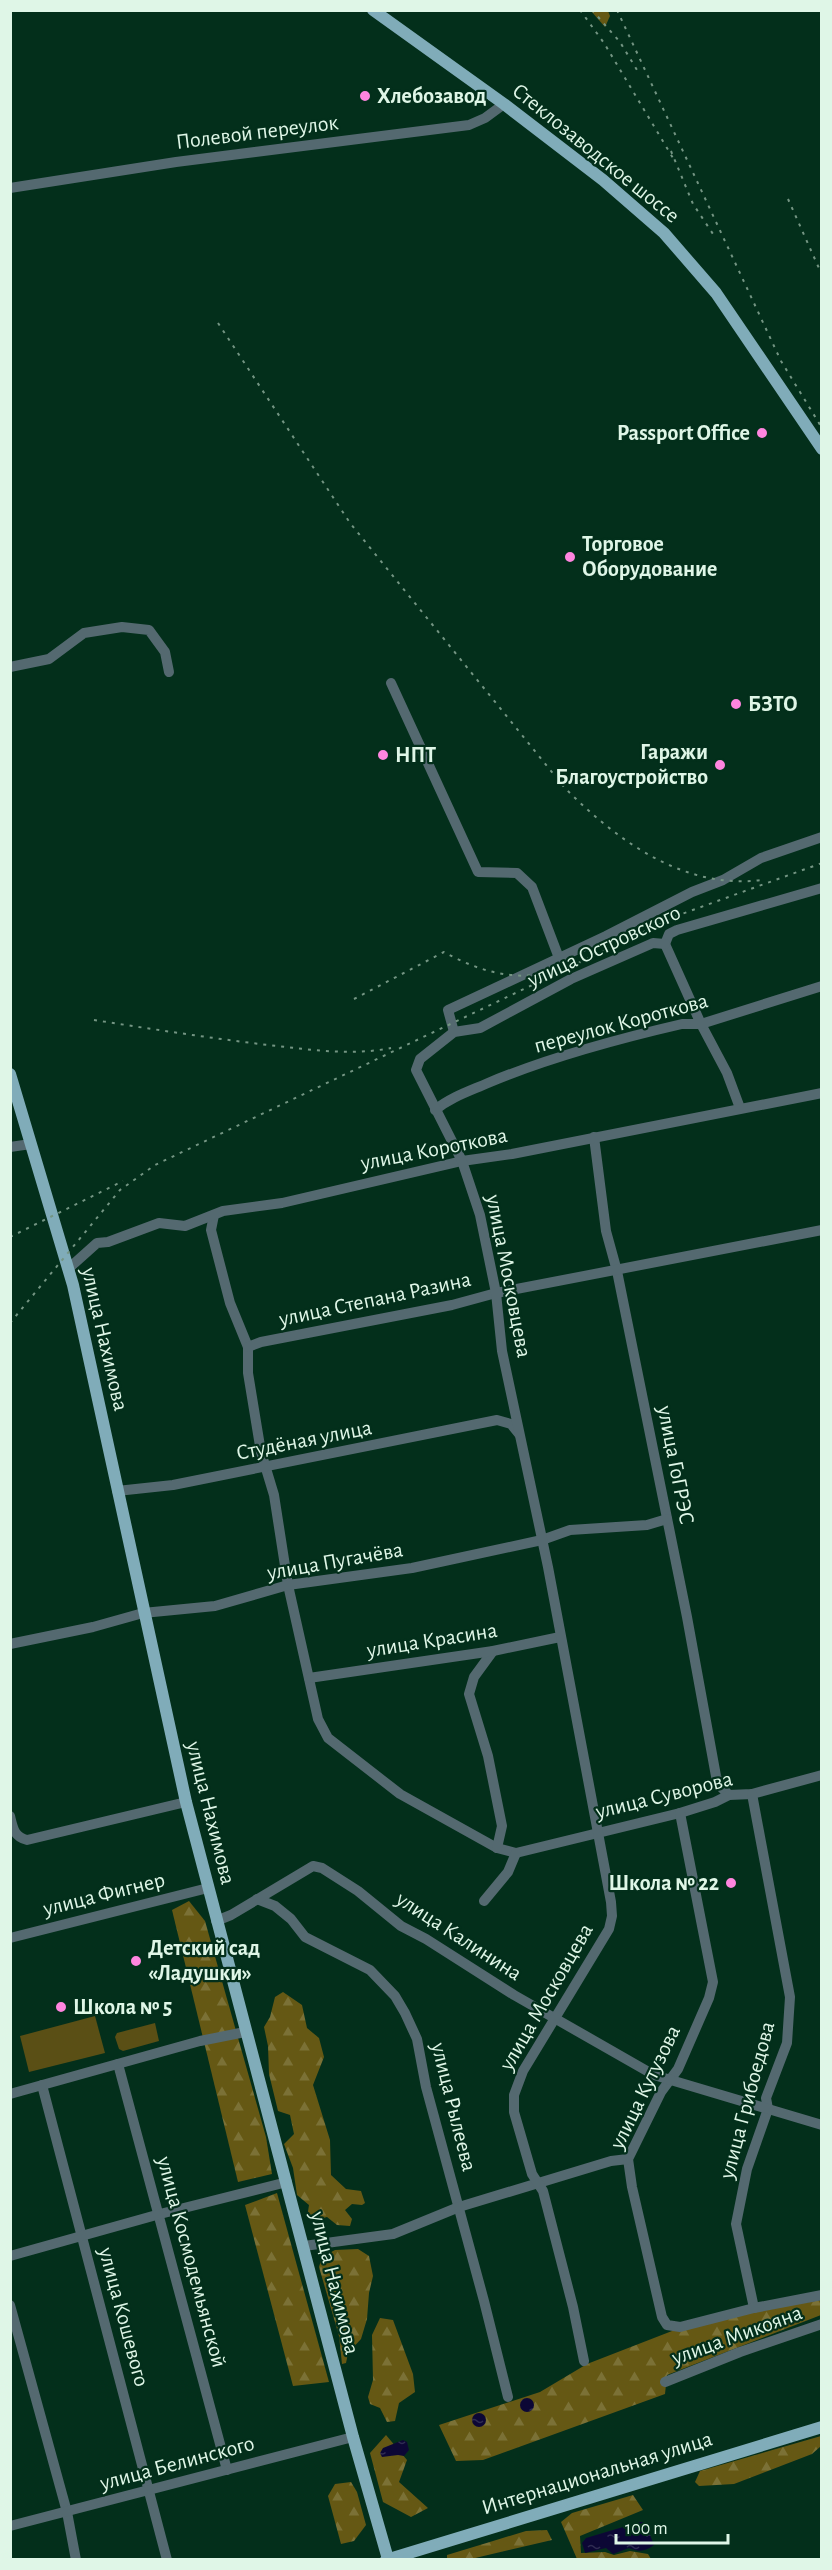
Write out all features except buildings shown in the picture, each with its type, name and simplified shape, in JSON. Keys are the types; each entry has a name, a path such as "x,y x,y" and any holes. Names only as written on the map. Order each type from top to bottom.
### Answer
{"main road":[{"name":"Стеклозаводское шоссе","path":"373,10 504,104 646,216 682,252 716,293 822,449"},
{"name":"улица Нахимова","path":"10,1074 68,1269 143,1613 216,1921 387,2559"},
{"name":"Интернациональная улица","path":"387,2559 822,2427"}],"street":[{"name":"Полевой переулок","path":"10,188 176,162 469,125 486,118 504,104"},
{"path":"10,667 50,659 84,633 122,627 149,630 165,652 169,672"},
{"path":"392,683 478,872 517,873 532,887 559,958"},
{"path":"454,1032 448,1010 692,892 723,880 762,858 822,837"},
{"name":"улица Островского","path":"417,1064 425,1054 454,1032 480,1028 571,979 653,944 665,944 669,934 677,930 822,888"},
{"path":"665,944 701,1024 727,1073 740,1108"},
{"name":"переулок Короткова","path":"435,1110 452,1098 505,1076 555,1059 690,1022 701,1024 822,986"},
{"name":"улица Московцева","path":"417,1064 418,1079 462,1161 477,1202 496,1293 498,1328 542,1540 611,1902 611,1924 523,2071 514,2095 516,2119 532,2174 543,2191 573,2307 584,2361"},
{"name":"улица Короткова","path":"68,1269 88,1254 97,1243 108,1242 159,1223 185,1226 232,1209 282,1203 462,1161 822,1093"},
{"name":"улица ГоГРЭС","path":"594,1137 606,1232 617,1271 716,1776 719,1785 729,1795"},
{"path":"10,1147 31,1144"},
{"path":"214,1215 212,1230 230,1303 248,1347"},
{"name":"улица Степана Разина","path":"248,1347 261,1342 452,1305 496,1293 822,1230"},
{"name":"улица Суворова","path":"248,1347 248,1373 261,1452 274,1495 288,1585 315,1711 328,1738 378,1779 400,1794 497,1848 516,1853 680,1813 729,1795 752,1794 822,1775"},
{"path":"512,1398 510,1407 497,1420 511,1424 520,1435"},
{"name":"Студёная улица","path":"117,1491 173,1485 497,1420"},
{"name":"улица Пугачёва","path":"10,1644 93,1627 143,1613 215,1606 288,1585 412,1568 542,1540 570,1530 647,1525 667,1519"},
{"name":"улица Красина","path":"309,1678 493,1651 560,1637"},
{"path":"493,1651 474,1677 469,1694 488,1756 502,1826 497,1848"},
{"name":"улица Грибоедова","path":"752,1794 790,1997 787,2043 766,2098 768,2109 747,2169 736,2224 754,2308"},
{"path":"10,1816 15,1833 27,1840 186,1802"},
{"name":"улица Кутузова","path":"680,1813 713,1982 709,1998 682,2059 628,2159 643,2241 665,2323 671,2327 680,2327 754,2308"},
{"path":"484,1901 508,1872 516,1853"},
{"name":"улица Калинина","path":"257,1899 313,1866 322,1868 358,1891 401,1926 654,2076 822,2125"},
{"name":"улица Фигнер","path":"10,1938 208,1888"},
{"path":"216,1921 231,1915 257,1899"},
{"name":"улица Рылеева","path":"257,1899 275,1906 291,1919 305,1937 370,1970 387,1987 405,2013 417,2039 426,2087 507,2397"},
{"path":"10,2094 245,2032"},
{"name":"улица Космодемьянской","path":"118,2064 227,2470"},
{"name":"улица Кошевого","path":"42,2085 167,2559"},
{"path":"304,2247 387,2236 459,2207 611,2161 628,2159"},
{"path":"10,2256 81,2235 287,2182"},
{"path":"754,2308 822,2295"},
{"path":"10,2305 67,2512 76,2559"},
{"name":"улица Микояна","path":"665,2382 740,2352 822,2324"},
{"name":"улица Белинского","path":"10,2526 353,2437"}],"green space":[{"path":"591,11 608,11 610,16 605,27"},
{"path":"189,1901 205,1921 266,2137 272,2174 238,2182 172,1910"},
{"path":"283,1992 302,2005 307,2028 319,2038 324,2057 313,2085 330,2140 331,2175 346,2189 361,2191 365,2203 352,2204 345,2210 352,2219 350,2226 337,2225 327,2217 312,2221 307,2218 309,2205 297,2195 293,2168 284,2144 294,2134 290,2115 278,2111 269,2074 268,2046 264,2027 270,2017 275,1997"},
{"path":"277,2193 329,2382 293,2386 245,2205"},
{"path":"358,2249 369,2256 373,2276 367,2319 361,2339 348,2353 346,2363 342,2364 339,2336 319,2267 322,2257 335,2250"},
{"path":"821,2300 821,2315 667,2375 665,2394 483,2460 456,2461 439,2425 540,2392 587,2364 672,2331 756,2311"},
{"path":"380,2318 393,2320 413,2374 415,2392 399,2403 395,2421 387,2422 380,2408 370,2404 368,2397 373,2380 372,2335"},
{"path":"386,2435 407,2460 399,2482 428,2508 411,2517 383,2502 370,2453"},
{"path":"821,2436 821,2446 812,2454 734,2484 699,2486 695,2482 700,2471"},
{"path":"351,2482 357,2492 366,2525 354,2541 341,2544 328,2496 335,2484"},
{"path":"633,2495 643,2510 580,2536 581,2553 605,2552 614,2555 630,2551 648,2554 651,2559 577,2559 561,2522 572,2513"},
{"path":"547,2530 552,2540 471,2559 447,2559 447,2555 526,2531"}],"shaded area":[{"path":"95,2016 105,2053 29,2072 20,2036"},
{"path":"155,2023 159,2041 123,2051 119,2049 115,2037 117,2033"}],"water":[{"path":"524,2398 530,2398 534,2405 530,2412 524,2412 520,2408 520,2402"},
{"path":"479,2413 484,2415 486,2420 484,2425 479,2427 474,2425 472,2420 474,2415"},
{"path":"403,2440 407,2442 409,2450 404,2456 382,2457 380,2453 383,2448"},
{"path":"645,2522 654,2545 648,2549 642,2551 629,2548 613,2554 606,2548 585,2553 582,2543 586,2538"}],"railway":[{"path":"580,10 604,43 673,158"},
{"path":"592,10 620,42 637,70"},
{"path":"617,10 781,361 822,428"},
{"path":"671,151 693,204 713,234"},
{"path":"788,199 822,275"},
{"path":"218,323 350,523 564,787 605,825 652,857 678,869 704,877 732,881 761,880"},
{"path":"10,1323 120,1190 155,1165 679,915 822,863"},
{"path":"354,999 444,952 481,969 508,975 548,973"},
{"path":"94,1020 312,1050 352,1052 391,1048"},
{"path":"10,1237 123,1181"}],"place":[{"name":"Хлебозавод","path":"365,96"},
{"name":"Passport Office","path":"762,433"},
{"name":"Торговое Оборудование","path":"570,557"},
{"name":"БЗТО","path":"736,704"},
{"name":"НПТ","path":"383,755"},
{"name":"Гаражи Благоустройство","path":"720,765"},
{"name":"Школа № 22","path":"731,1883"},
{"name":"Детский сад «Ладушки»","path":"136,1961"},
{"name":"Школа № 5","path":"61,2007"}]}
